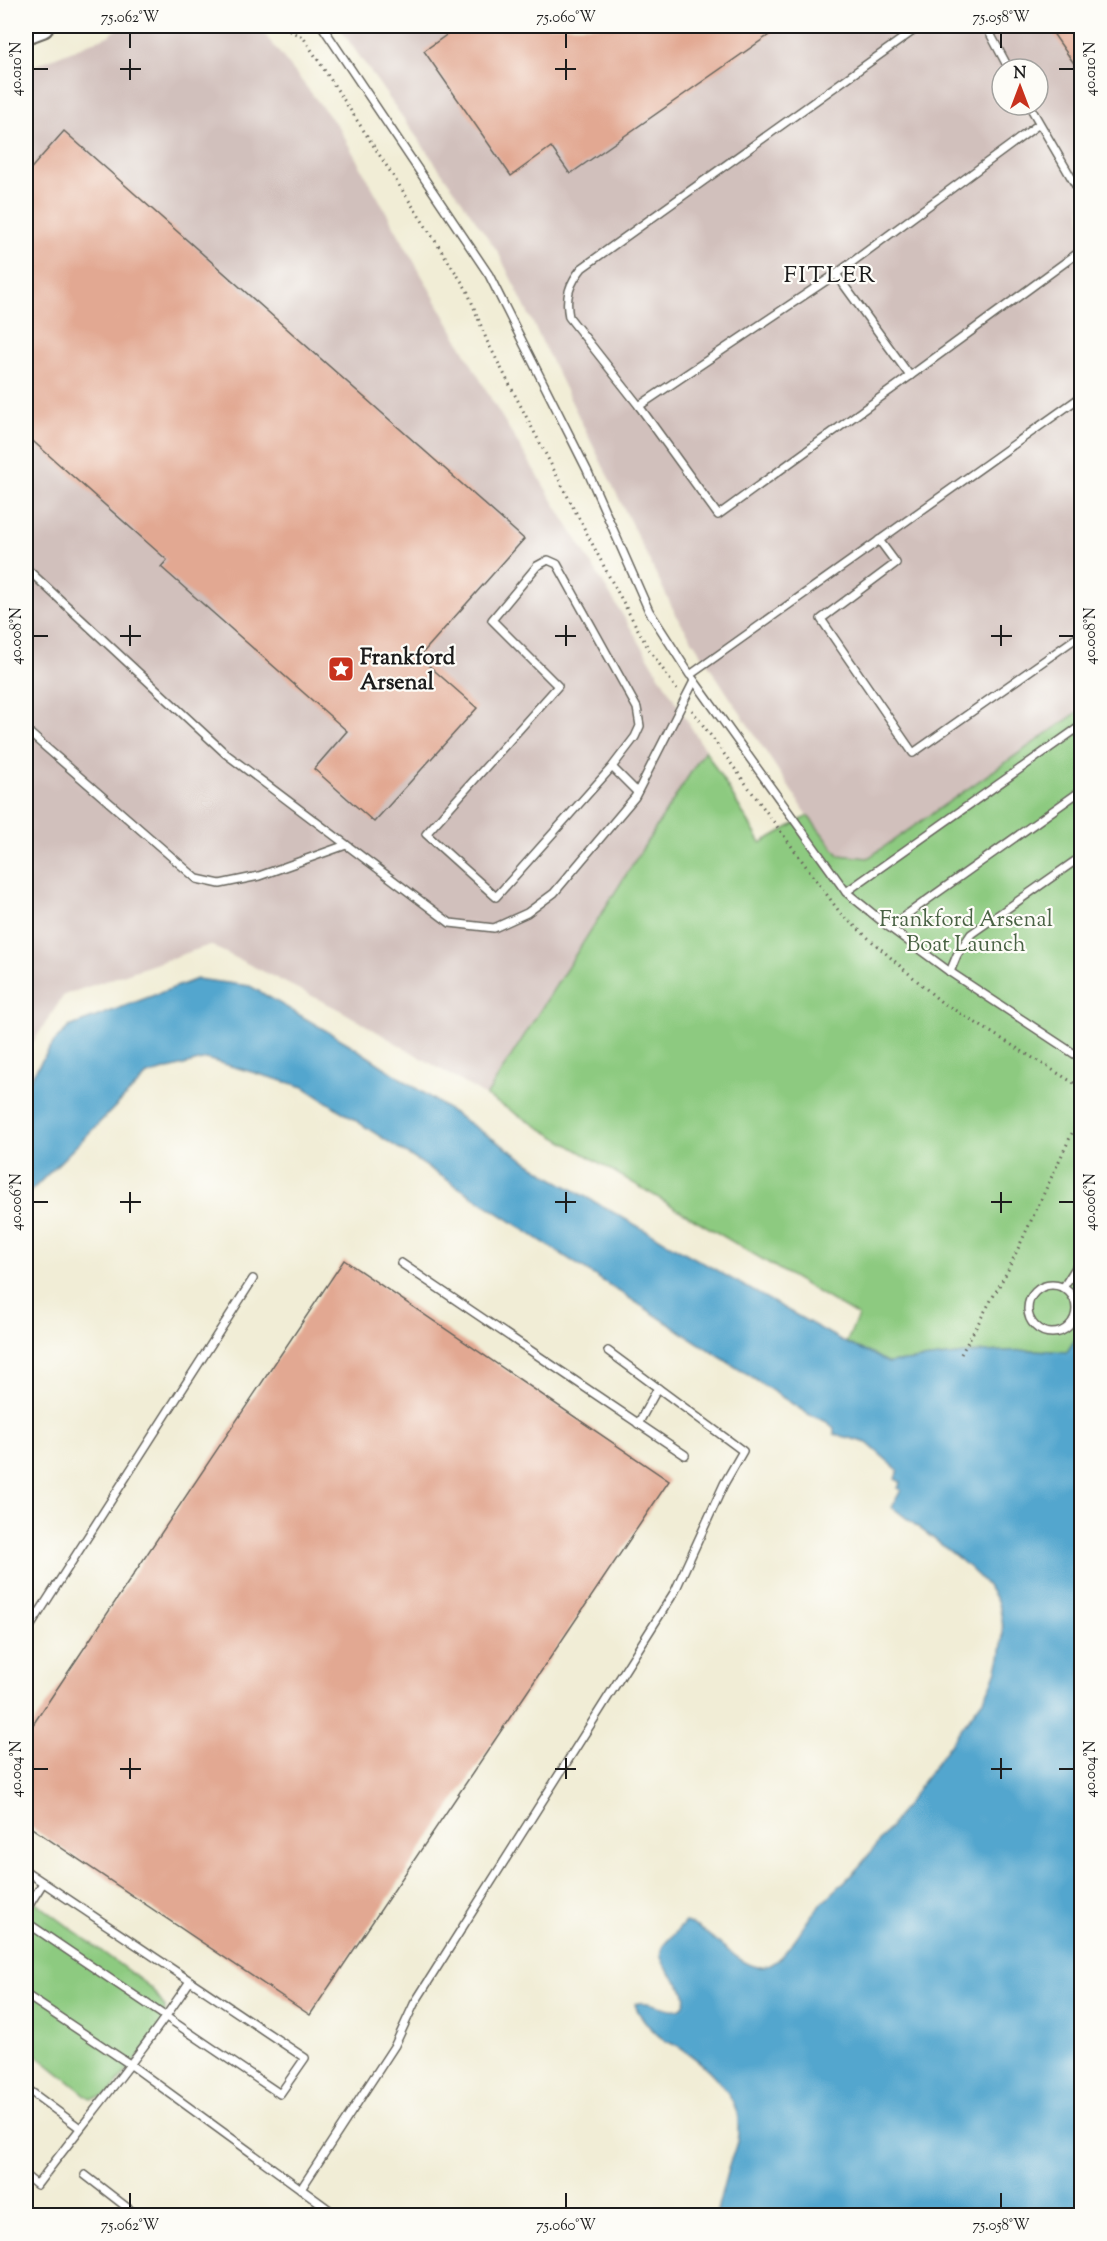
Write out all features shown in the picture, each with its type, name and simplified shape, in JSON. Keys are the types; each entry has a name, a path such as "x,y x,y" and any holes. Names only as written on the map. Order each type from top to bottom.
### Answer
{"main road":[{"path":"26,33 42,26"}],"lane":[{"path":"322,26 489,275 587,470 649,611 692,678 846,892 950,972 1082,1059"},
{"path":"920,26 582,268 573,278 567,297 569,316 639,406 718,514 1082,250"},
{"path":"986,26 1003,57"},
{"path":"1035,117 1082,196"},
{"path":"639,406 836,274 1039,124"},
{"path":"836,274 910,376"},
{"path":"26,568 226,754 450,923 494,928 527,913 554,893 637,792 692,678 879,540 1082,396"},
{"path":"879,540 897,563 821,619 914,753 1082,634"},
{"path":"548,560 557,564 637,708 640,726 635,737 612,767 496,897 426,834 558,686 492,620 537,566 548,560"},
{"path":"846,892 1082,725"},
{"path":"26,730 196,879 220,884 260,876 346,845"},
{"path":"612,767 637,792"},
{"path":"889,927 1082,790"},
{"path":"950,972 970,934 1082,856"},
{"path":"1063,1288 1082,1258"},
{"path":"401,1263 685,1455"},
{"path":"26,1634 253,1279"},
{"path":"1056,1285 1063,1288 1069,1292 1076,1305 1074,1320 1056,1333 1041,1331 1028,1313 1030,1298 1041,1288 1056,1285"},
{"path":"301,2189 395,2045 414,2004 675,1591 724,1484 743,1451 608,1351"},
{"path":"638,1424 658,1388"},
{"path":"26,1871 305,2058 280,2094 26,1922"},
{"path":"26,1910 43,1883"},
{"path":"26,2176 37,2185 131,2065 190,1982"},
{"path":"26,1995 131,2065 338,2216"},
{"path":"26,2088 80,2128"},
{"path":"85,2175 138,2216"}],"path":[{"path":"278,26 303,37 467,290 487,342 637,627 666,673"},
{"path":"961,1354 1003,1281 1082,1112"}],"shaded area":[{"path":"122,26 258,26 339,128 494,404 705,750 486,1096 340,1010 210,945 64,995 26,1053 26,69 108,36"},
{"path":"338,26 1081,26 1081,710 868,858 839,855 808,816 677,617 498,252"}],"green space":[{"name":"Frankford Arsenal Boat Launch","path":"1081,710 1082,1330 1067,1352 1034,1350 983,1352 888,1363 846,1343 858,1316 486,1096 705,750 761,843 808,816 839,855 868,858"},
{"path":"26,1895 151,1988 165,2007 165,2023 107,2096 91,2099 26,2047"}],"water":[{"path":"197,979 250,986 349,1044 552,1178 846,1343 888,1363 983,1352 1034,1350 1067,1352 1081,1330 1081,2215 716,2215 737,2140 738,2122 732,2100 717,2079 698,2061 655,2032 642,2018 635,2004 648,2003 670,2009 682,2007 686,1998 684,1992 666,1968 661,1954 665,1943 685,1922 705,1932 744,1962 763,1967 778,1960 815,1911 857,1869 879,1842 985,1697 996,1672 1002,1644 1003,1629 997,1603 991,1591 971,1569 892,1507 901,1490 898,1488 901,1482 895,1479 898,1470 867,1443 834,1434 834,1428 827,1422 808,1414 304,1087 206,1059 147,1075 26,1196 26,1085 54,1042 69,1027"}],"building":[{"path":"459,26 782,26 570,174 551,147 511,176 424,51"},
{"path":"1048,26 1082,26 1082,75"},
{"path":"64,131 524,539 419,657 477,708 374,822 314,769 347,731 161,567 167,560 26,435 26,174"},
{"path":"344,1260 669,1481 310,2015 26,1824 26,1735"}],"place":[{"name":"Frankford Arsenal","path":"341,669"}],"district":[{"name":"FITLER","path":"830,274"}]}
